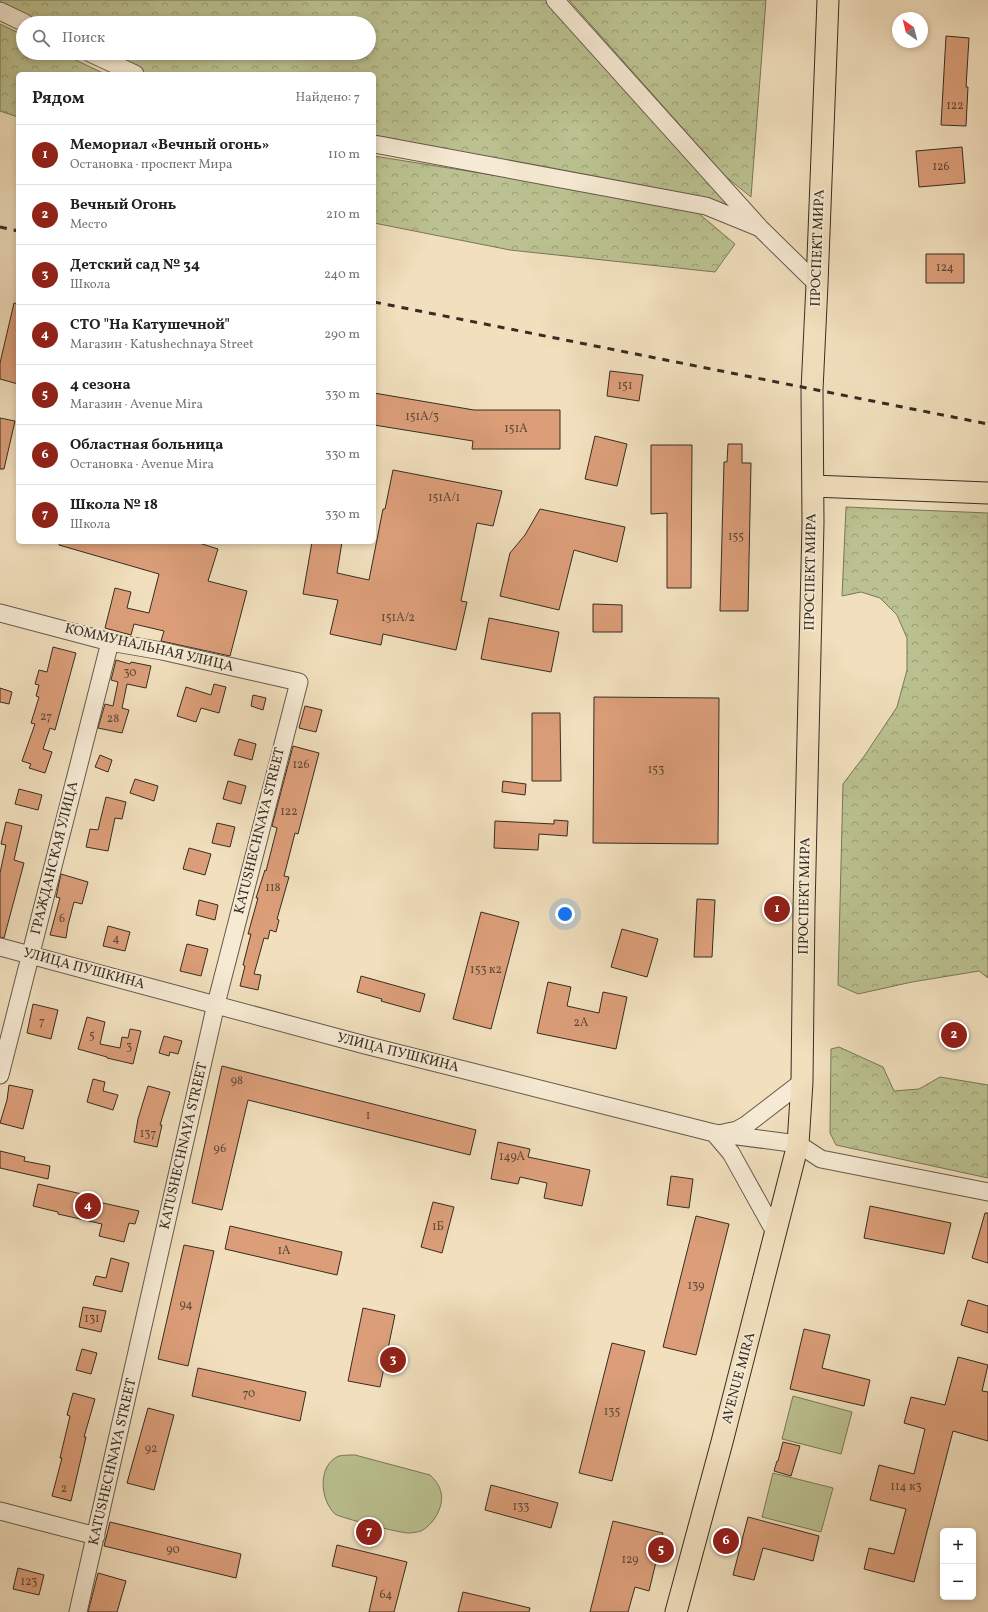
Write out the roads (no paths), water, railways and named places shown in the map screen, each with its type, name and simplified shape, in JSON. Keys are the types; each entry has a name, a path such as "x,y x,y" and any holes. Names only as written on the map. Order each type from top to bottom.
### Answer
{"main road":[{"name":"ПРОСПЕКТ МИРА","path":"798,1144 802,1082 813,486 812,390 828,0"},
{"path":"813,486 988,493"},
{"name":"AVENUE MIRA","path":"676,1612 704,1512 798,1144"}],"street":[{"path":"555,0 760,228 817,284"},
{"path":"0,11 16,19"},
{"path":"105,60 131,72"},
{"path":"376,144 706,206 760,228"},
{"name":"КОММУНАЛЬНАЯ УЛИЦА","path":"0,613 110,642 162,651 299,682"},
{"name":"ГРАЖДАНСКАЯ УЛИЦА","path":"0,1075 110,642"},
{"name":"KATUSHECHNAYA STREET","path":"78,1612 216,1004 299,682"},
{"name":"УЛИЦА ПУШКИНА","path":"0,947 366,1045 714,1133 798,1144"},
{"path":"714,1133 737,1130 746,1125 802,1082"},
{"path":"714,1133 731,1153 776,1234"},
{"path":"798,1144 821,1159 988,1192"},
{"path":"0,1511 96,1536"}],"railway":[{"path":"0,227 16,231"},
{"path":"376,302 988,424"}],"place":[{"name":"Мемориал «Вечный огонь»","path":"777,909"},
{"name":"Вечный Огонь","path":"954,1035"},
{"name":"СТО \"На Катушечной\"","path":"88,1206"},
{"name":"Детский сад № 34","path":"393,1360"},
{"name":"Школа № 18","path":"369,1532"},
{"name":"Областная больница","path":"726,1541"},
{"name":"4 сезона","path":"661,1550"}]}
